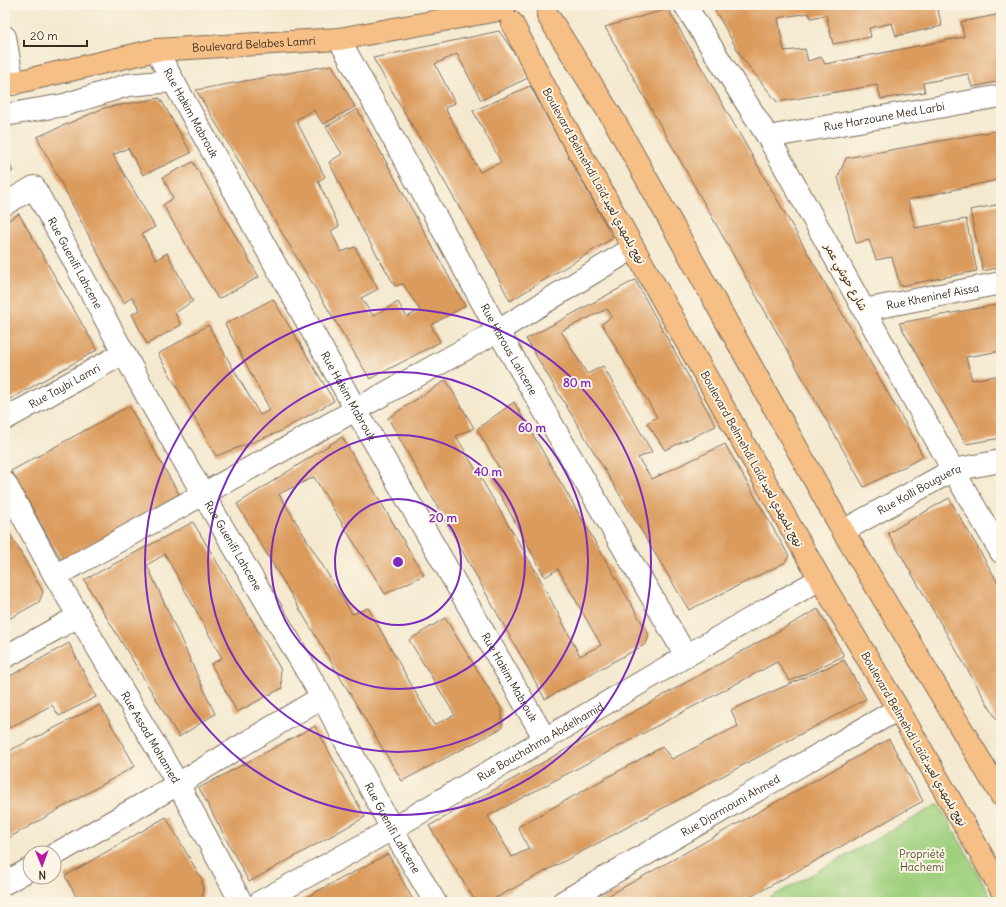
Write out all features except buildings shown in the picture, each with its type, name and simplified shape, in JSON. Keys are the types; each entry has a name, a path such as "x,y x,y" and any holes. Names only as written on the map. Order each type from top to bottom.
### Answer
{"main road":[{"path":"507,12 521,28 532,28 541,24 549,11 616,122 843,531 1001,794"},
{"name":"Boulevard Belabes Lamri","path":"9,85 32,78 156,50 339,40 507,12"},
{"name":"Boulevard Belmehdi Laïd;نهج بلمهدي لعيد","path":"507,12 566,128 633,248 820,579 898,709 1001,889"}],"street":[{"name":"شارع حوشي عمر","path":"685,5 768,137 953,470 1001,552"},
{"path":"5,37 9,85"},
{"name":"Rue Harous Lahcene","path":"339,40 498,331 686,656"},
{"name":"Rue Hakim Mabrouk","path":"156,50 356,410 544,739"},
{"path":"5,115 64,105 128,85 173,81"},
{"name":"Rue Harzoune Med Larbi","path":"768,137 1001,96"},
{"name":"Rue Guenifi Lahcene","path":"5,204 34,187 147,396 322,697 392,829 435,902"},
{"path":"55,576 498,331 633,248"},
{"name":"Rue Kheninef Aissa","path":"864,310 1001,283"},
{"name":"Rue Taybi Lamri","path":"5,419 124,353"},
{"name":"Rue Kolli Bouguera","path":"843,531 953,470 1001,462"},
{"name":"Rue Assad Mohamed","path":"5,483 55,576 178,784 241,902"},
{"name":"Rue Bouchahma Abdelhamid","path":"260,902 392,829 820,579"},
{"path":"5,657 79,616"},
{"path":"62,850 178,784 322,697"},
{"name":"Rue Djarmouni Ahmed","path":"563,902 898,709"},
{"path":"5,884 22,874"}],"green space":[{"name":"Propriété Hachemi","path":"939,804 994,902 762,902"}]}
